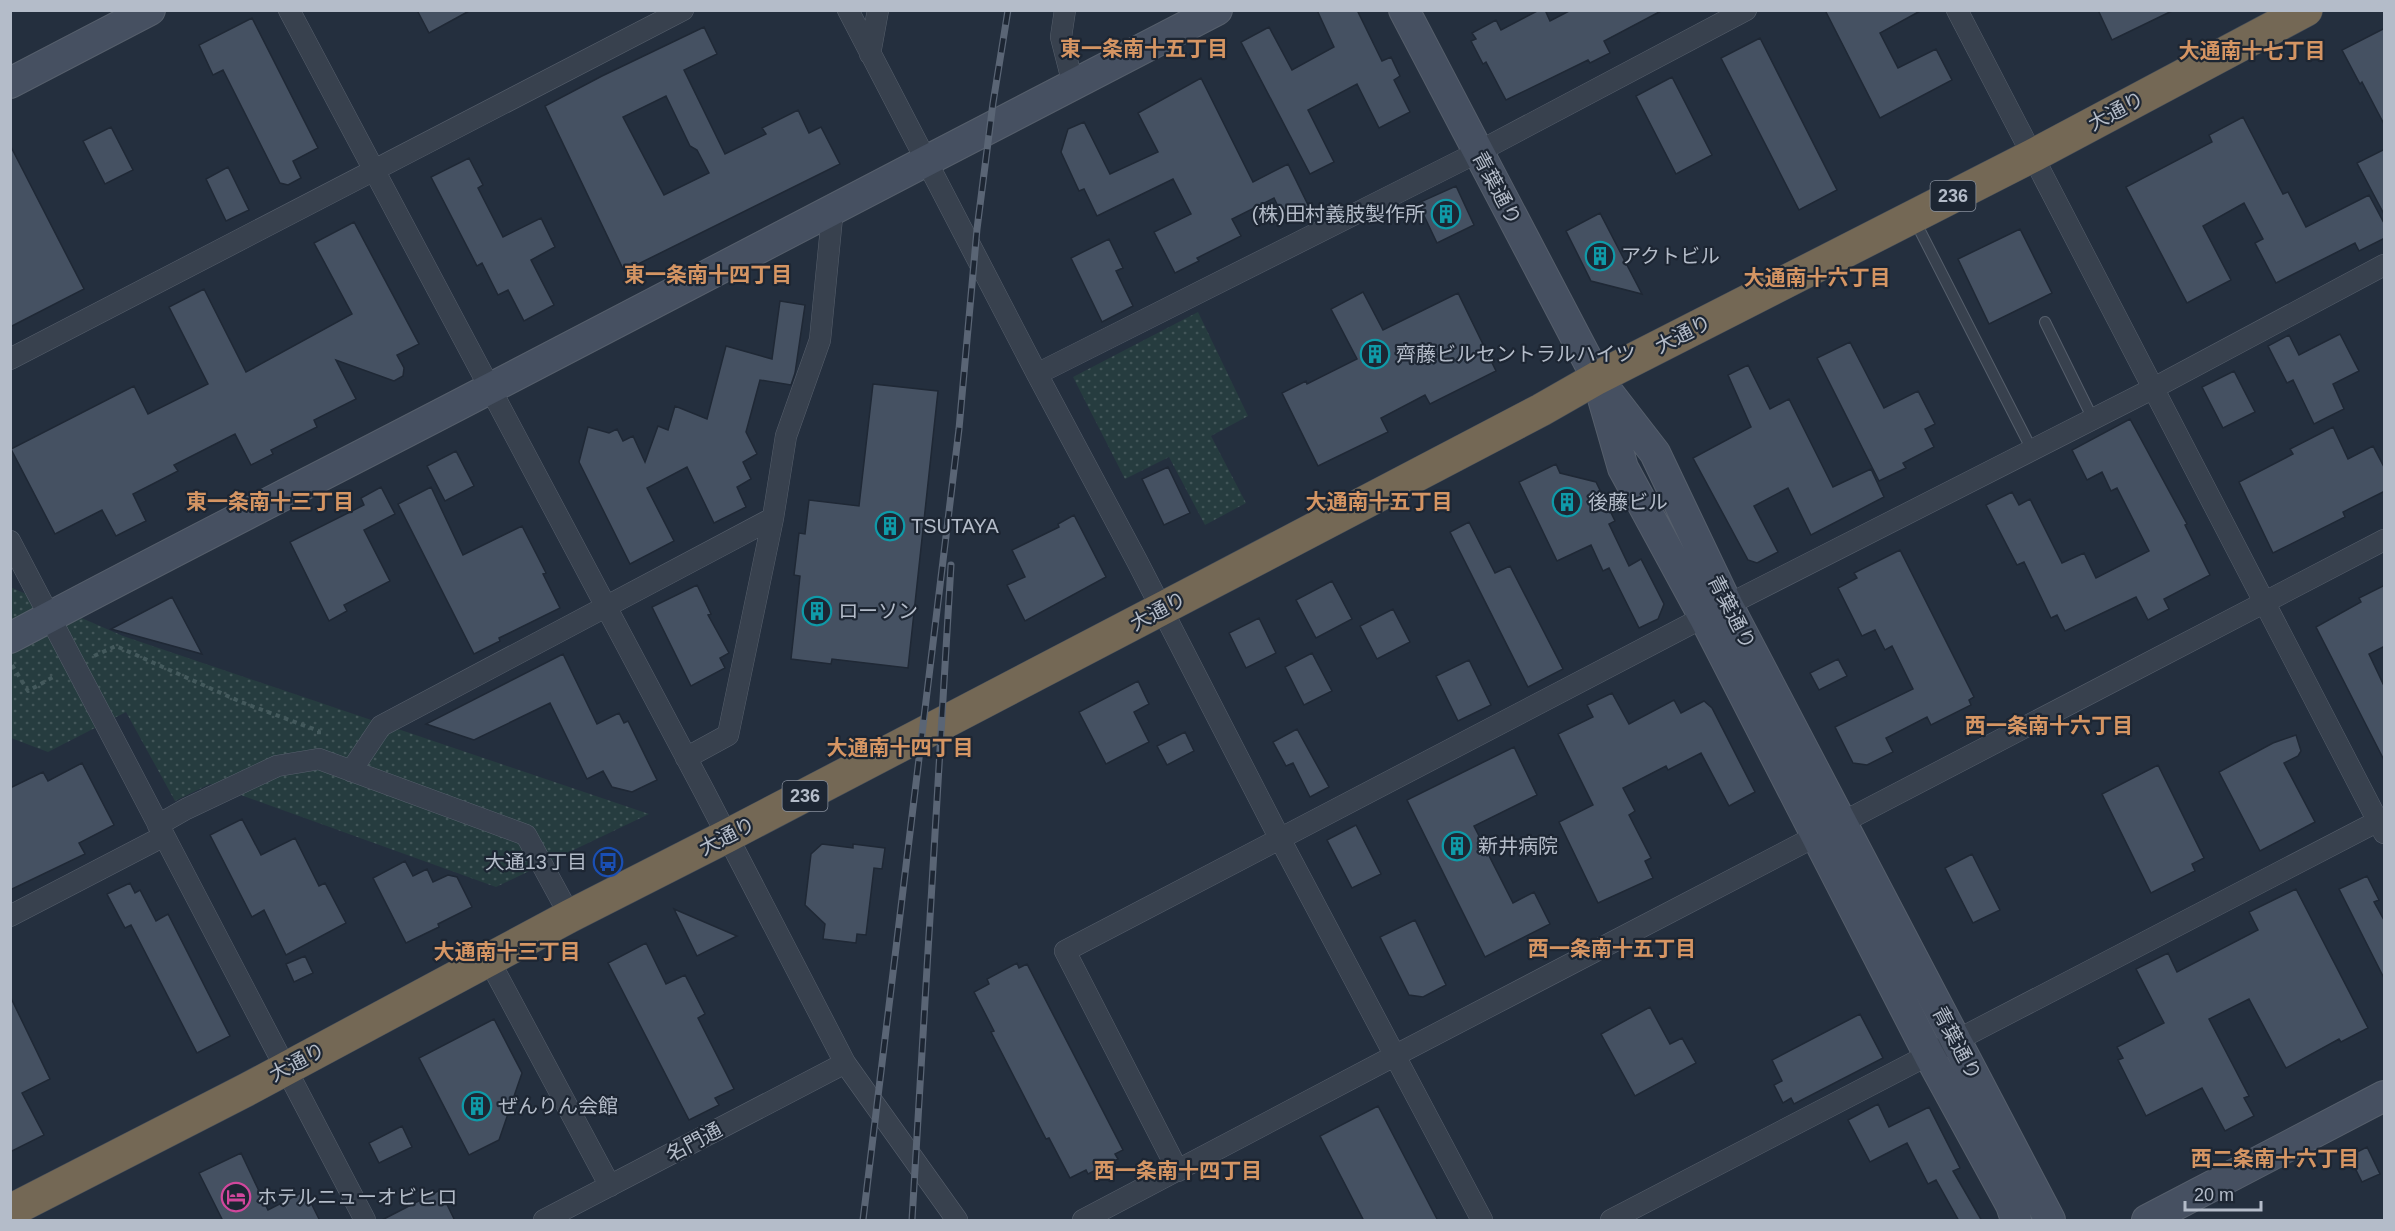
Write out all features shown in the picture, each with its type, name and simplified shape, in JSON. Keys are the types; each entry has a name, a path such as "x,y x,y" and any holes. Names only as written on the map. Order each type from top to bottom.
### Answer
{"highway":[{"name":"大通り","path":"10,1211 285,1069 570,916 1162,609 1597,378 2034,155 2306,10"}],"street":[{"path":"10,83 150,10"},
{"path":"289,10 686,758 845,1063 957,1221"},
{"path":"10,359 683,10"},
{"path":"848,10 1482,1221"},
{"path":"870,54 878,10"},
{"path":"1065,10 1061,36 1073,84"},
{"path":"10,638 833,207 1217,10"},
{"name":"青葉通り","path":"1404,10 1597,378 1655,453 1716,611 1843,823 2050,1221"},
{"path":"1037,374 1478,152 1746,10"},
{"path":"1611,1221 1956,1041 2382,824 2152,389 2034,155 1957,10"},
{"path":"686,758 728,735 773,518 786,436 820,340 833,207"},
{"path":"1178,1171 1065,951 1716,611 2152,389 2385,265"},
{"path":"351,771 381,726 773,518"},
{"path":"1083,1221 1396,1055 2385,540"},
{"path":"10,541 365,1221"},
{"path":"1716,611 1817,837 1929,1055 2011,1205 2016,1221"},
{"path":"10,916 161,831 186,809 277,766 319,759 526,835 570,916"},
{"path":"489,960 610,1186"},
{"name":"名門通","path":"543,1221 845,1063"},
{"path":"2147,1221 2385,1096"}],"lane":[{"path":"1913,217 2032,450"},
{"path":"2045,322 2093,419"}],"path":[{"path":"10,663 28,691 116,646 241,702 319,731 319,759"}],"green space":[{"path":"1198,312 1248,416 1211,436 1246,503 1205,525 1169,457 1125,479 1073,377"},
{"path":"10,587 123,636 649,814 496,887 210,784 175,801 126,712 48,752 11,738"}],"building":[{"path":"417,10 471,10 429,33"},
{"path":"1317,10 1357,10 1382,61 1391,57 1400,76 1394,80 1410,112 1379,128 1357,84 1308,110 1334,162 1310,174 1241,42 1269,27 1292,70 1334,47"},
{"path":"1539,10 1545,10 1550,21 1571,10 1663,10 1604,41 1610,53 1590,63 1588,60 1506,100 1486,62 1483,64 1471,41 1476,39 1472,33 1496,20 1501,30"},
{"path":"1825,10 1922,10 1880,33 1898,68 1936,49 1952,80 1880,118"},
{"path":"2098,10 2174,10 2112,40"},
{"path":"252,18 318,148 293,161 301,178 288,185 280,183 223,70 213,75 199,45"},
{"path":"704,27 717,54 684,70 725,154 766,134 762,128 798,110 809,133 821,127 840,164 624,271 545,106","holes":["666,96 690,146 697,150 709,173 664,195 623,117"]},
{"path":"2385,28 2385,126 2342,50"},
{"path":"1760,38 1837,190 1799,210 1721,58"},
{"path":"1672,77 1712,155 1676,174 1636,96"},
{"path":"1201,78 1253,182 1288,164 1310,209 1285,221 1274,198 1232,219 1241,236 1197,258 1199,261 1175,273 1154,232 1191,214 1173,179 1097,216 1084,189 1079,191 1061,152 1068,129 1084,122 1110,174 1158,152 1138,113"},
{"path":"2243,117 2283,194 2288,192 2306,227 2369,195 2385,225 2385,238 2359,251 2355,243 2276,283 2255,243 2263,239 2244,203 2203,226 2231,280 2187,303 2126,187 2212,142 2209,135"},
{"path":"111,127 133,170 105,184 83,141"},
{"path":"10,145 84,289 10,327"},
{"path":"2385,149 2385,216 2357,163"},
{"path":"469,158 483,185 478,188 503,237 541,218 555,247 531,260 554,305 524,321 508,290 498,295 482,263 477,266 431,177"},
{"path":"228,167 249,210 226,221 206,179"},
{"name":"(株)田村義肢製作所","path":"1456,186 1474,225 1437,243 1418,203"},
{"name":"アクトビル","path":"1600,213 1642,294 1591,281 1566,231"},
{"path":"354,222 419,344 397,355 404,368 403,376 394,381 336,360 356,399 314,420 317,427 271,450 273,454 251,465 235,434 174,465 178,471 133,494 146,521 116,536 102,510 55,534 11,449 134,386 148,414 208,384 169,307 204,289 246,372 352,314 314,243"},
{"path":"2020,229 2052,293 1989,324 1958,259"},
{"path":"1109,239 1123,268 1116,271 1133,306 1102,322 1071,258"},
{"path":"1363,292 1383,330 1458,293 1496,371 1430,404 1425,395 1381,418 1388,432 1318,466 1282,393 1306,381 1307,384 1357,359 1331,309"},
{"path":"780,301 805,305 795,373 791,385 760,380 746,432 757,454 743,462 751,479 737,487 746,507 714,523 687,467 647,488 674,541 630,564 579,462 588,427 609,433 617,429 623,441 633,436 645,462 658,426 668,430 675,406 707,419 726,346 772,359"},
{"path":"2340,334 2359,371 2333,384 2344,409 2314,424 2293,380 2287,383 2268,346 2289,335 2299,355"},
{"path":"1850,342 1884,408 1918,391 1935,424 1925,429 1934,447 1903,463 1906,468 1879,481 1817,358"},
{"path":"1748,365 1770,409 1789,399 1833,487 1871,469 1884,497 1811,535 1788,488 1754,506 1778,552 1757,563 1748,560 1693,458 1751,427 1728,375"},
{"path":"2234,371 2255,412 2223,428 2202,387"},
{"name":"TSUTAYA","path":"873,384 938,391 908,668 832,659 831,664 791,659 800,576 794,575 799,533 805,534 809,500 859,506"},
{"path":"2130,419 2187,524 2185,525 2210,575 2164,599 2169,609 2148,620 2136,597 2065,631 2057,615 2051,618 2024,562 2017,565 1986,505 2012,492 2019,505 2030,499 2062,563 2084,553 2096,578 2149,551 2117,488 2111,491 2102,472 2087,480 2072,450"},
{"path":"2333,427 2348,459 2373,446 2385,469 2385,491 2343,512 2345,517 2273,553 2239,482 2293,454 2290,449"},
{"path":"456,451 474,486 445,501 427,466"},
{"name":"後藤ビル","path":"1556,464 1560,473 1596,482 1615,521 1609,524 1629,566 1641,559 1664,604 1658,619 1639,628 1609,568 1603,571 1591,545 1557,561 1519,482"},
{"path":"1168,467 1190,513 1164,525 1142,479"},
{"path":"381,487 395,514 364,530 390,581 344,605 347,611 329,621 290,542 364,505 361,498"},
{"path":"431,487 463,555 522,526 546,573 543,574 560,608 499,638 500,641 474,654 398,504"},
{"path":"1074,515 1106,577 1025,621 1007,585 1025,577 1012,550 1059,527 1058,524"},
{"path":"1469,522 1495,573 1510,566 1563,669 1528,687 1450,532"},
{"path":"1900,550 1974,697 1969,700 1971,705 1931,725 1927,717 1886,738 1893,752 1867,765 1853,763 1835,727 1913,689 1892,646 1885,650 1875,630 1862,636 1838,588 1857,578 1854,573"},
{"path":"1332,581 1352,619 1316,638 1296,600"},
{"path":"697,585 711,614 708,615 729,653 720,658 725,668 691,686 652,607"},
{"path":"2385,585 2385,646 2369,654 2385,688 2385,762 2316,627 2361,602 2359,598"},
{"path":"172,597 202,654 111,629"},
{"path":"1393,609 1410,642 1377,659 1360,626"},
{"path":"1259,618 1276,653 1246,668 1229,633"},
{"path":"1312,653 1332,691 1304,705 1285,667"},
{"path":"563,654 597,724 619,713 624,723 628,721 657,780 632,792 612,787 603,771 587,779 550,703 474,740 426,724"},
{"path":"1838,659 1847,676 1819,690 1810,673"},
{"path":"1469,660 1491,705 1458,721 1436,676"},
{"path":"1138,681 1149,704 1134,712 1149,742 1106,764 1079,712"},
{"path":"1612,693 1629,724 1674,700 1681,713 1704,701 1712,708 1755,792 1729,806 1701,753 1668,770 1666,766 1623,788 1635,811 1629,815 1651,858 1645,861 1653,878 1598,903 1559,822 1593,805 1558,734 1593,717 1587,705"},
{"path":"1297,729 1329,787 1310,797 1293,763 1286,766 1273,742"},
{"path":"1185,732 1194,751 1167,765 1157,746"},
{"path":"2296,735 2301,751 2298,756 2284,763 2315,822 2260,851 2219,772 2273,743"},
{"name":"新井病院","path":"1514,747 1537,795 1474,826 1513,903 1534,892 1550,924 1485,957 1407,800"},
{"path":"82,763 114,825 79,843 85,854 10,890 10,788 43,772 48,781"},
{"path":"2158,765 2204,858 2192,864 2195,871 2151,893 2102,794"},
{"path":"242,819 261,855 295,838 319,886 325,883 346,923 286,955 264,910 252,917 210,835"},
{"path":"1356,825 1381,874 1352,888 1327,840"},
{"path":"822,844 853,848 853,844 885,848 882,869 874,868 866,935 857,934 856,943 823,939 825,924 805,905 811,854"},
{"path":"1972,854 2000,910 1973,923 1945,868"},
{"path":"405,861 413,876 427,869 433,882 448,875 457,877 472,907 406,943 373,878"},
{"path":"2367,876 2379,900 2374,902 2385,922 2385,980 2339,889"},
{"path":"130,883 135,893 140,890 156,921 168,914 230,1036 197,1053 131,925 125,928 107,894"},
{"path":"2296,889 2368,1028 2341,1042 2339,1039 2286,1068 2249,999 2209,1019 2249,1096 2244,1098 2254,1116 2225,1131 2202,1088 2146,1116 2118,1060 2123,1058 2117,1047 2164,1023 2136,969 2168,953 2177,972 2258,930 2249,912"},
{"path":"674,909 737,936 697,956"},
{"path":"1415,920 1446,985 1423,997 1409,995 1380,937"},
{"path":"646,943 666,984 685,975 705,1014 698,1018 734,1089 715,1098 719,1105 689,1120 608,963"},
{"path":"305,956 313,973 294,982 286,964"},
{"path":"1017,963 1019,968 1027,964 1123,1150 1115,1154 1118,1159 1088,1174 1086,1170 1070,1178 1049,1138 1046,1139 991,1032 994,1031 974,992 989,984 987,979"},
{"path":"10,996 50,1079 22,1093 44,1135 10,1152"},
{"path":"1650,1007 1670,1044 1682,1038 1696,1063 1635,1096 1601,1034"},
{"path":"1860,1014 1883,1058 1794,1104 1791,1098 1783,1103 1774,1085 1782,1081 1772,1060"},
{"name":"ぜんりん会館","path":"494,1019 522,1073 499,1140 469,1155 419,1058"},
{"path":"1878,1104 1889,1127 1929,1107 1960,1168 1953,1171 1982,1221 1959,1221 1936,1180 1928,1184 1907,1143 1870,1162 1848,1120"},
{"path":"1378,1106 1438,1221 1364,1221 1320,1136"},
{"path":"402,1126 412,1147 379,1163 369,1143"},
{"path":"2367,1147 2380,1174 2362,1182 2349,1156"},
{"name":"ホテルニューオビヒロ","path":"241,1153 268,1210 305,1191 320,1221 223,1221 199,1173"},
{"path":"440,1190 455,1221 380,1221"}],"railway":[{"path":"863,1220 959,429 977,229 993,103 1008,10"},
{"path":"912,1220 951,565"}],"place":[{"name":"(株)田村義肢製作所","path":"1446,214"},
{"name":"アクトビル","path":"1600,256"},
{"name":"齊藤ビルセントラルハイツ","path":"1375,354"},
{"name":"後藤ビル","path":"1567,502"},
{"name":"TSUTAYA","path":"890,526"},
{"name":"ローソン","path":"817,611"},
{"name":"新井病院","path":"1457,846"},
{"name":"大通13丁目","path":"608,862"},
{"name":"ぜんりん会館","path":"477,1106"},
{"name":"ホテルニューオビヒロ","path":"236,1197"}],"district":[{"name":"東一条南十五丁目","path":"1144,49"},
{"name":"大通南十七丁目","path":"2252,51"},
{"name":"東一条南十四丁目","path":"708,275"},
{"name":"大通南十六丁目","path":"1817,278"},
{"name":"東一条南十三丁目","path":"270,502"},
{"name":"大通南十五丁目","path":"1379,502"},
{"name":"西一条南十六丁目","path":"2049,726"},
{"name":"大通南十四丁目","path":"900,748"},
{"name":"西一条南十五丁目","path":"1612,949"},
{"name":"大通南十三丁目","path":"507,952"},
{"name":"西二条南十六丁目","path":"2275,1159"},
{"name":"西一条南十四丁目","path":"1178,1171"}]}
